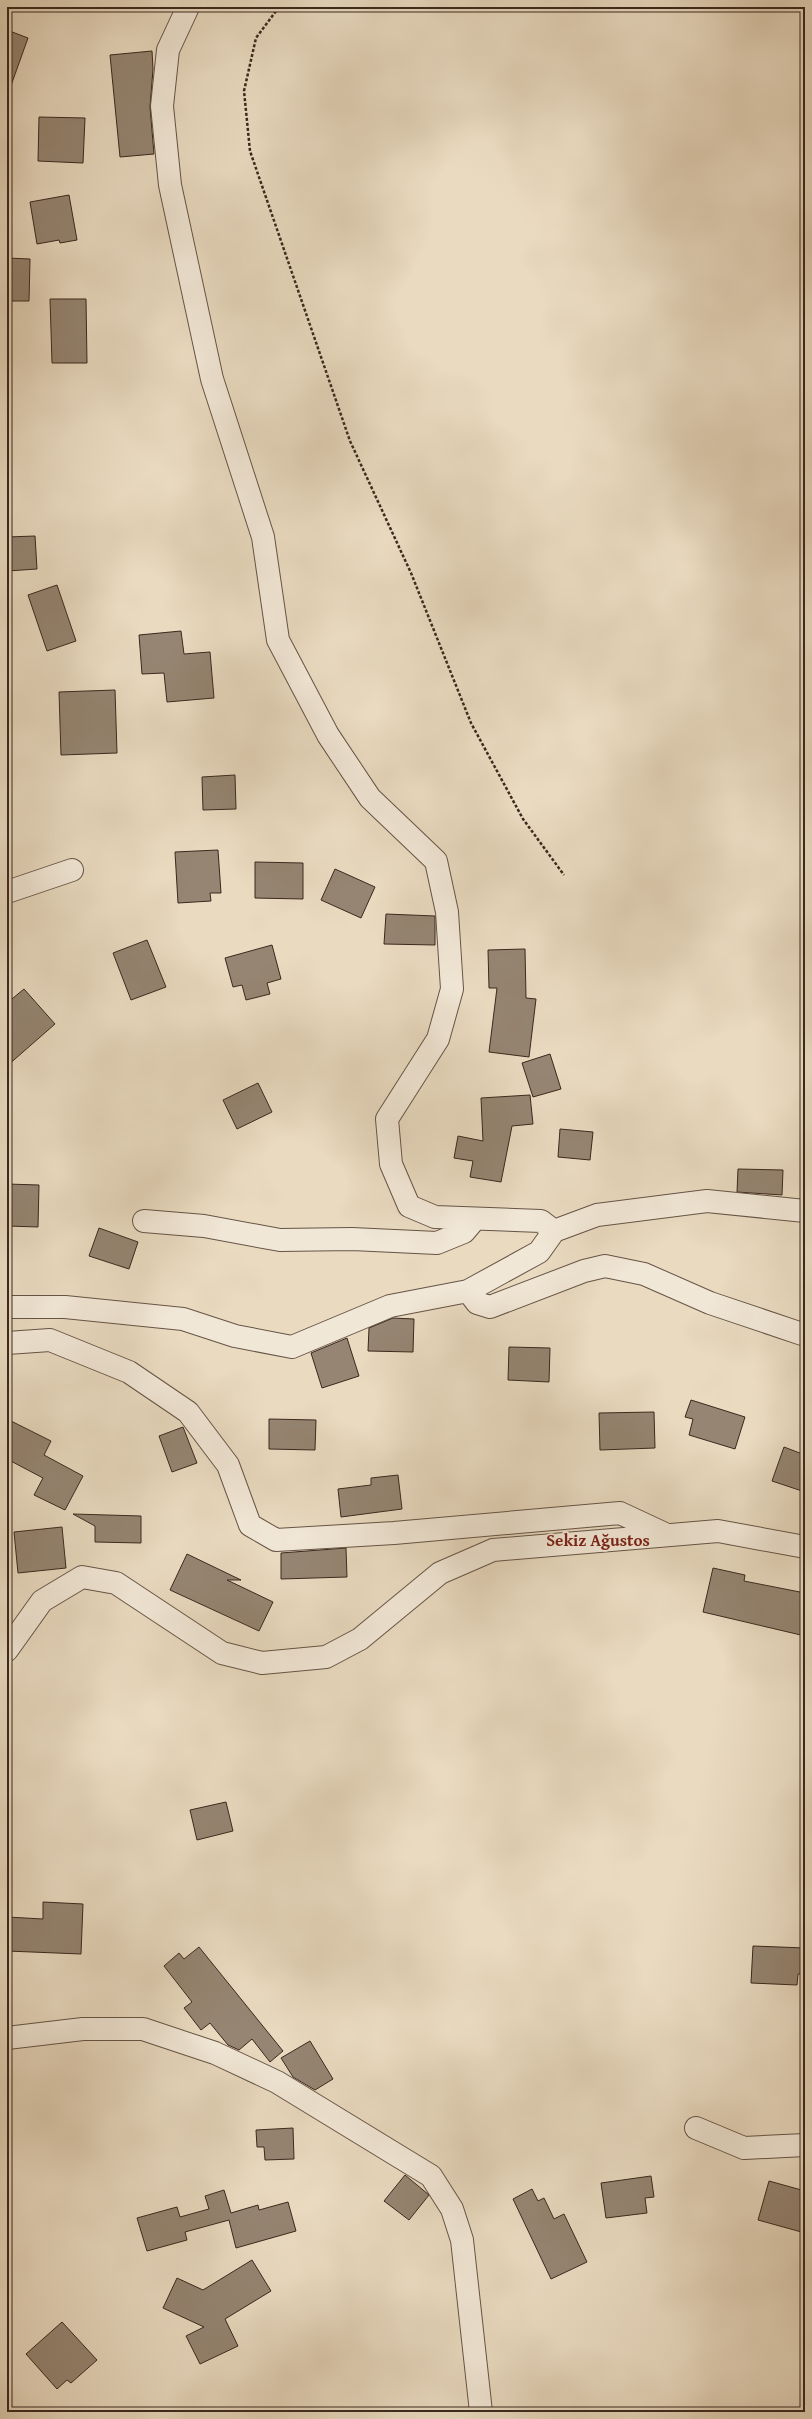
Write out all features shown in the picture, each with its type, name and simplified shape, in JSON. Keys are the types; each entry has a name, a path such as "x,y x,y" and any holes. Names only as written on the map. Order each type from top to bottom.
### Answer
{"street":[{"path":"188,7 168,50 162,106 170,185 212,379 263,537 278,640 328,735 370,798 436,861 447,912 452,989 438,1039 387,1119 392,1164 409,1206 435,1217 540,1221 554,1231"},
{"path":"7,892 72,870"},
{"path":"7,1306 65,1306 184,1319 235,1336 292,1347 390,1306 468,1291 539,1252 554,1231 598,1215 707,1201 805,1211"},
{"path":"144,1221 204,1226 280,1240 352,1239 437,1243 464,1232 475,1219"},
{"path":"468,1291 477,1303 490,1306 584,1271 605,1266 644,1274 710,1303 805,1335"},
{"path":"7,1343 50,1340 129,1372 188,1412 228,1465 250,1525 276,1540 394,1533 620,1513 666,1535"},
{"path":"7,1650 42,1601 82,1578 116,1584 222,1653 262,1663 326,1657 360,1639 440,1573 493,1550 718,1530 805,1547"},
{"path":"7,2038 83,2029 142,2029 200,2048 277,2082 431,2176 452,2209 462,2240 481,2412"},
{"path":"696,2128 744,2148 805,2145"}],"path":[{"path":"279,7 256,38 244,91 252,158 350,441 411,573 471,723 523,818 564,875"}],"building":[{"path":"7,30 28,38 9,91 7,90"},
{"path":"152,51 153,69 150,107 154,154 120,157 110,55"},
{"path":"39,117 85,118 83,163 38,161"},
{"path":"69,195 77,240 60,243 59,240 37,244 30,202"},
{"path":"7,258 30,259 29,301 7,301"},
{"path":"50,299 86,299 87,363 52,363"},
{"path":"35,536 37,569 7,571 7,537"},
{"path":"57,585 76,641 47,651 28,595"},
{"path":"181,631 184,654 210,652 214,698 167,702 164,673 142,674 139,635"},
{"path":"115,690 117,753 61,755 59,692"},
{"path":"235,775 236,809 203,810 202,777"},
{"path":"218,850 221,893 210,893 211,901 178,903 175,852"},
{"path":"255,862 303,863 303,899 255,898"},
{"path":"335,869 375,887 361,918 321,900"},
{"path":"386,914 435,916 435,945 384,944"},
{"path":"147,940 166,987 131,1000 113,953"},
{"path":"272,945 281,979 267,983 270,994 246,1000 242,985 233,987 225,958"},
{"path":"525,949 526,998 536,999 529,1057 489,1052 497,988 489,988 488,950"},
{"path":"24,989 55,1024 7,1066 7,1003"},
{"path":"550,1054 561,1089 533,1097 522,1063"},
{"path":"258,1083 272,1112 237,1129 223,1100"},
{"path":"530,1095 533,1124 512,1126 501,1182 470,1177 473,1161 454,1158 458,1136 483,1141 481,1098"},
{"path":"560,1129 593,1132 590,1160 558,1157"},
{"path":"738,1169 783,1170 782,1195 737,1192"},
{"path":"7,1184 39,1185 38,1227 7,1226"},
{"path":"99,1228 138,1242 129,1269 89,1256"},
{"path":"393,1318 414,1319 413,1352 368,1351 369,1328"},
{"path":"347,1338 359,1376 322,1388 311,1353"},
{"path":"509,1347 550,1348 549,1382 508,1380"},
{"path":"691,1400 745,1417 735,1449 689,1435 693,1419 685,1417"},
{"path":"654,1412 655,1448 600,1450 599,1413"},
{"path":"7,1419 51,1441 44,1455 83,1476 65,1510 34,1495 43,1478 7,1459"},
{"path":"269,1419 316,1420 315,1450 269,1449"},
{"path":"183,1427 197,1463 172,1472 159,1436"},
{"path":"784,1447 805,1455 805,1492 772,1481"},
{"path":"398,1475 402,1509 341,1517 338,1489 371,1485 371,1478"},
{"path":"73,1514 141,1516 141,1543 95,1542 95,1526"},
{"path":"62,1527 66,1568 18,1573 14,1532"},
{"path":"346,1548 347,1577 281,1579 281,1553"},
{"path":"187,1554 241,1580 227,1580 273,1602 259,1631 170,1590"},
{"path":"713,1568 745,1575 744,1581 805,1593 805,1636 703,1612"},
{"path":"226,1802 233,1831 197,1840 190,1810"},
{"path":"43,1902 83,1904 81,1954 7,1951 7,1917 43,1919"},
{"path":"753,1946 805,1948 804,1974 798,1974 797,1985 751,1983"},
{"path":"199,1947 283,2051 270,2062 252,2039 239,2050 228,2045 210,2023 201,2030 184,2008 192,2002 164,1966 179,1953 184,1959"},
{"path":"310,2041 333,2079 315,2090 293,2077 281,2058"},
{"path":"293,2128 294,2159 265,2160 264,2147 257,2147 256,2130"},
{"path":"405,2175 429,2195 409,2220 384,2201"},
{"path":"651,2176 654,2197 645,2198 647,2213 606,2218 601,2183"},
{"path":"769,2181 805,2191 805,2233 758,2220"},
{"path":"532,2189 538,2201 544,2198 554,2219 564,2214 587,2262 551,2279 513,2199"},
{"path":"224,2190 231,2213 258,2205 259,2210 288,2202 296,2231 236,2248 229,2220 185,2232 187,2240 147,2251 137,2218 177,2207 180,2217 209,2209 205,2196"},
{"path":"252,2260 271,2291 225,2319 238,2346 200,2364 186,2336 204,2327 163,2308 177,2278 203,2290"},
{"path":"62,2322 97,2360 71,2383 67,2380 57,2389 26,2354"}],"district":[{"name":"Sekiz Ağustos","path":"598,1539"}]}
